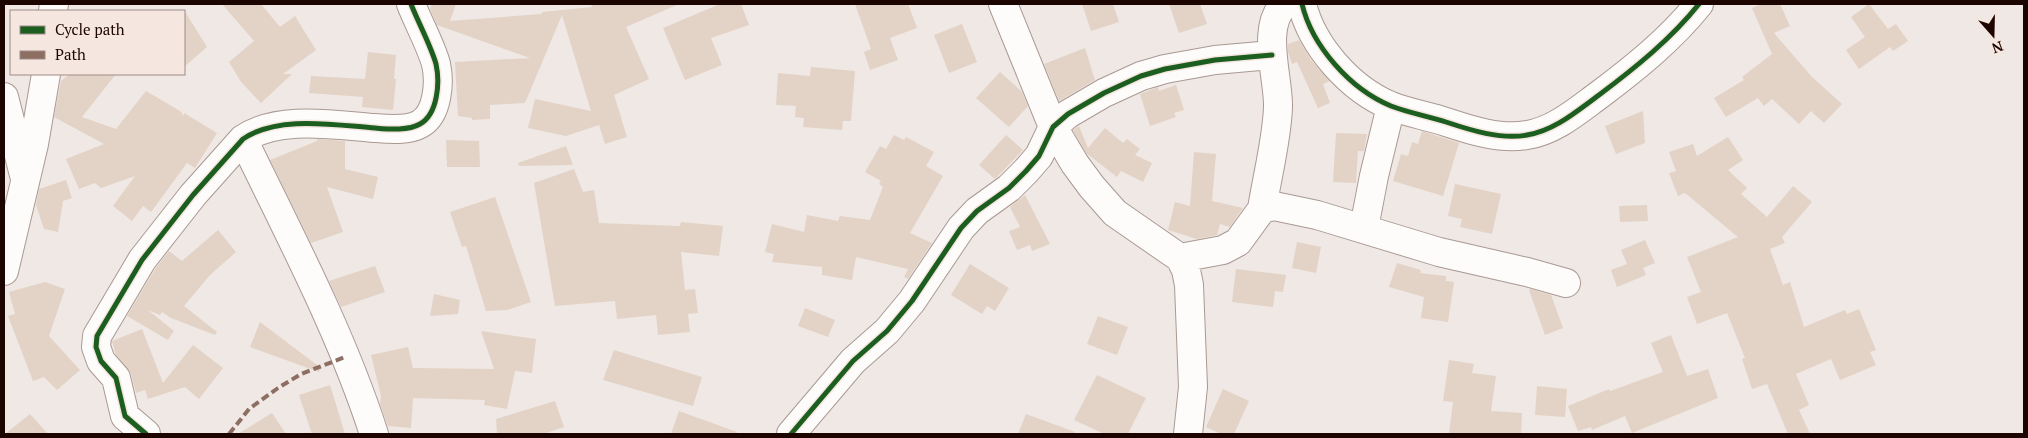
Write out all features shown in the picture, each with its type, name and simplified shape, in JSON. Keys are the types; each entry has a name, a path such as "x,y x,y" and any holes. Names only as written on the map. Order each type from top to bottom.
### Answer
{"street":[{"path":"146,434 126,416 116,378 101,360 96,347 97,336 142,260 193,195 244,139 254,132 278,126 317,124 388,129 414,126 427,119 435,102 437,86 436,64 411,4"},
{"path":"1002,4 1053,127 1075,164 1092,187 1116,213 1180,258 1186,270 1189,294 1193,387 1188,434"},
{"path":"1180,258 1223,250 1238,242 1262,209 1278,108 1277,83 1272,55 1274,26 1277,16 1285,4"},
{"path":"1302,4 1312,31 1328,54 1347,77 1369,94 1391,106 1466,128 1501,135 1527,136 1550,128 1576,112 1619,80 1685,22 1699,4"},
{"path":"791,434 853,361 887,331 912,301 961,228 977,211 1026,172 1039,156 1053,127 1087,102 1141,76 1165,69 1215,60 1272,55"},
{"path":"4,271 34,144 46,75"},
{"path":"4,97 25,181"},
{"path":"1364,228 1391,106"},
{"path":"244,139 307,268 346,357 374,434"},
{"path":"1262,209 1274,206 1288,208 1364,228 1440,252 1566,283"}],"building":[{"path":"222,4 261,4 280,27 295,16 316,50 283,74 292,74 261,103 241,82 229,62 254,41"},
{"path":"432,4 456,4 450,21 542,14 542,12 592,7 591,4 679,4 626,27 649,79 614,95 623,118 621,118 627,137 605,144 599,125 566,136 528,128 535,99 591,111 562,15 525,103 490,105 490,119 472,120 472,118 458,116 455,62 530,58 437,25 430,9"},
{"path":"720,4 741,4 749,25 711,38 722,65 685,80 663,28"},
{"path":"855,4 908,4 917,28 890,38 898,60 870,70 864,52 871,49"},
{"path":"1082,4 1113,4 1119,22 1091,31"},
{"path":"1169,4 1200,4 1207,24 1179,33"},
{"path":"1761,4 1780,4 1790,26 1774,33 1812,77 1842,104 1824,123 1811,111 1799,124 1772,99 1764,106 1758,98 1726,117 1714,98 1744,80 1742,77 1772,54 1752,8"},
{"path":"1869,4 1888,29 1896,24 1908,41 1893,51 1890,47 1859,69 1846,50 1865,37 1851,17"},
{"path":"185,12 207,47 185,66"},
{"path":"962,24 977,62 949,73 934,35"},
{"path":"1299,40 1311,60 1330,81 1323,84 1330,103 1318,108 1297,62 1292,64 1288,52 1288,44"},
{"path":"1085,48 1095,80 1059,101 1044,64"},
{"path":"368,52 396,55 393,110 362,107 363,97 309,93 311,76 365,79"},
{"path":"811,67 855,71 851,121 843,121 842,130 803,127 804,118 795,117 796,106 776,105 778,73 810,76"},
{"path":"1000,72 1022,92 1028,106 1009,127 976,98"},
{"path":"69,75 115,75 82,117 116,129 146,91 180,111 184,116 184,113 217,133 195,168 187,163 151,212 143,206 132,221 113,206 135,176 101,188 95,183 79,189 66,159 104,144 54,117 61,81"},
{"path":"1176,85 1184,110 1174,113 1176,117 1150,126 1140,94 1158,87 1159,91"},
{"path":"1643,111 1645,143 1616,154 1605,126"},
{"path":"1079,126 1088,148 1105,128 1123,143 1127,139 1140,149 1135,155 1152,163 1143,182 1121,171 1117,177 1086,153 1073,130"},
{"path":"1422,131 1459,143 1443,196 1393,181 1401,154 1408,156 1412,142 1418,144"},
{"path":"1336,133 1367,134 1364,151 1358,151 1356,183 1333,182"},
{"path":"894,135 904,140 906,137 934,152 926,166 943,176 910,233 932,243 908,279 904,277 908,269 856,257 852,280 822,275 822,267 772,262 774,254 765,252 772,224 804,232 807,215 838,221 840,216 870,220 883,187 879,184 881,181 865,172 880,146 886,149"},
{"path":"1006,135 1023,150 995,179 979,165"},
{"path":"1728,137 1743,160 1728,170 1747,188 1741,194 1767,217 1793,186 1812,202 1782,237 1785,243 1770,249 1783,285 1790,282 1804,327 1845,310 1847,314 1859,309 1876,350 1870,352 1876,365 1840,380 1831,359 1796,374 1809,405 1799,410 1810,434 1788,434 1767,384 1752,389 1742,359 1745,358 1727,313 1697,324 1687,297 1701,292 1687,257 1738,237 1685,193 1678,196 1669,173 1676,171 1669,152 1693,144 1697,156"},
{"path":"317,139 345,141 345,169 378,177 373,199 327,187 343,232 311,243 270,160 317,141"},
{"path":"446,140 479,141 480,167 447,167"},
{"path":"566,146 573,165 519,166 518,163"},
{"path":"1194,152 1216,154 1212,201 1243,208 1230,227 1220,224 1217,235 1197,239 1168,230 1175,202 1190,206"},
{"path":"574,169 583,192 594,190 599,223 680,226 681,222 723,226 719,256 681,252 685,290 695,289 698,313 688,314 690,332 658,335 656,315 617,319 615,301 555,306 534,183"},
{"path":"66,180 72,198 63,201 58,232 44,229 36,205 39,189"},
{"path":"1455,184 1501,194 1492,234 1460,227 1462,219 1448,216"},
{"path":"1025,195 1050,244 1032,251 1030,245 1017,250 1009,231 1020,227 1010,207"},
{"path":"495,197 531,302 507,310 486,311 466,246 462,247 450,212"},
{"path":"1647,205 1648,221 1620,222 1619,206"},
{"path":"218,230 236,252 210,275 184,306 217,332 215,335 171,318 162,312 160,315 148,310 174,331 168,340 127,316 155,269 169,251 182,261"},
{"path":"1645,240 1655,263 1643,268 1646,275 1617,287 1611,270 1627,264 1621,250"},
{"path":"1297,242 1321,247 1316,273 1292,268"},
{"path":"1397,263 1421,270 1420,273 1446,276 1446,281 1454,282 1448,322 1421,318 1424,297 1389,287"},
{"path":"970,264 1009,288 995,311 987,306 982,314 951,295"},
{"path":"375,266 385,292 341,307 329,281"},
{"path":"1236,269 1286,275 1283,292 1275,291 1273,307 1232,302"},
{"path":"45,282 65,289 49,336 80,370 57,390 44,377 33,381 8,316 15,314 9,292"},
{"path":"1529,290 1551,295 1563,328 1545,335"},
{"path":"434,294 460,300 458,314 430,316"},
{"path":"805,308 835,320 828,337 798,326"},
{"path":"1098,316 1128,327 1117,355 1087,344"},
{"path":"260,322 321,368 319,372 250,347"},
{"path":"142,329 163,383 193,345 223,368 199,399 185,387 148,399 145,390 136,393 131,374 116,355 112,341"},
{"path":"481,331 536,339 532,373 515,371 507,409 484,405 485,400 413,398 411,428 388,426 380,404 381,396 371,355 408,347 413,368 494,369"},
{"path":"1671,335 1687,376 1708,369 1718,398 1632,433 1625,416 1592,430 1591,427 1578,431 1568,406 1609,389 1610,391 1663,372 1651,343"},
{"path":"614,350 702,377 693,406 603,380"},
{"path":"1449,360 1474,364 1472,373 1496,376 1491,411 1522,413 1521,434 1449,434 1453,402 1443,401"},
{"path":"1097,375 1146,398 1128,434 1104,434 1074,420"},
{"path":"330,385 345,434 312,434 299,395"},
{"path":"1537,386 1567,389 1565,417 1535,415"},
{"path":"1223,389 1249,401 1234,434 1221,434 1206,427"},
{"path":"555,401 564,427 543,434 497,434 496,419"},
{"path":"679,411 737,432 736,434 671,434"},
{"path":"272,413 286,434 238,434"},
{"path":"30,414 48,434 5,434"},
{"path":"1026,414 1075,432 1074,434 1018,434"}],"marked path":[{"path":"229,434 249,409 278,388 301,374 345,357"}],"cycle path":[{"path":"146,434 125,416 116,378 101,361 96,347 97,336 142,260 193,195 243,139 257,132 289,124 307,123 404,129 420,124 426,119 431,113 436,97 437,71 431,50 411,4"},
{"path":"1302,4 1314,35 1324,50 1347,77 1361,89 1391,106 1475,131 1507,136 1537,133 1565,120 1652,52 1677,29 1699,4"},
{"path":"791,434 853,361 887,331 912,301 961,228 977,211 1009,188 1026,171 1039,156 1053,127 1068,114 1104,93 1141,76 1165,69 1215,60 1272,55"}]}
